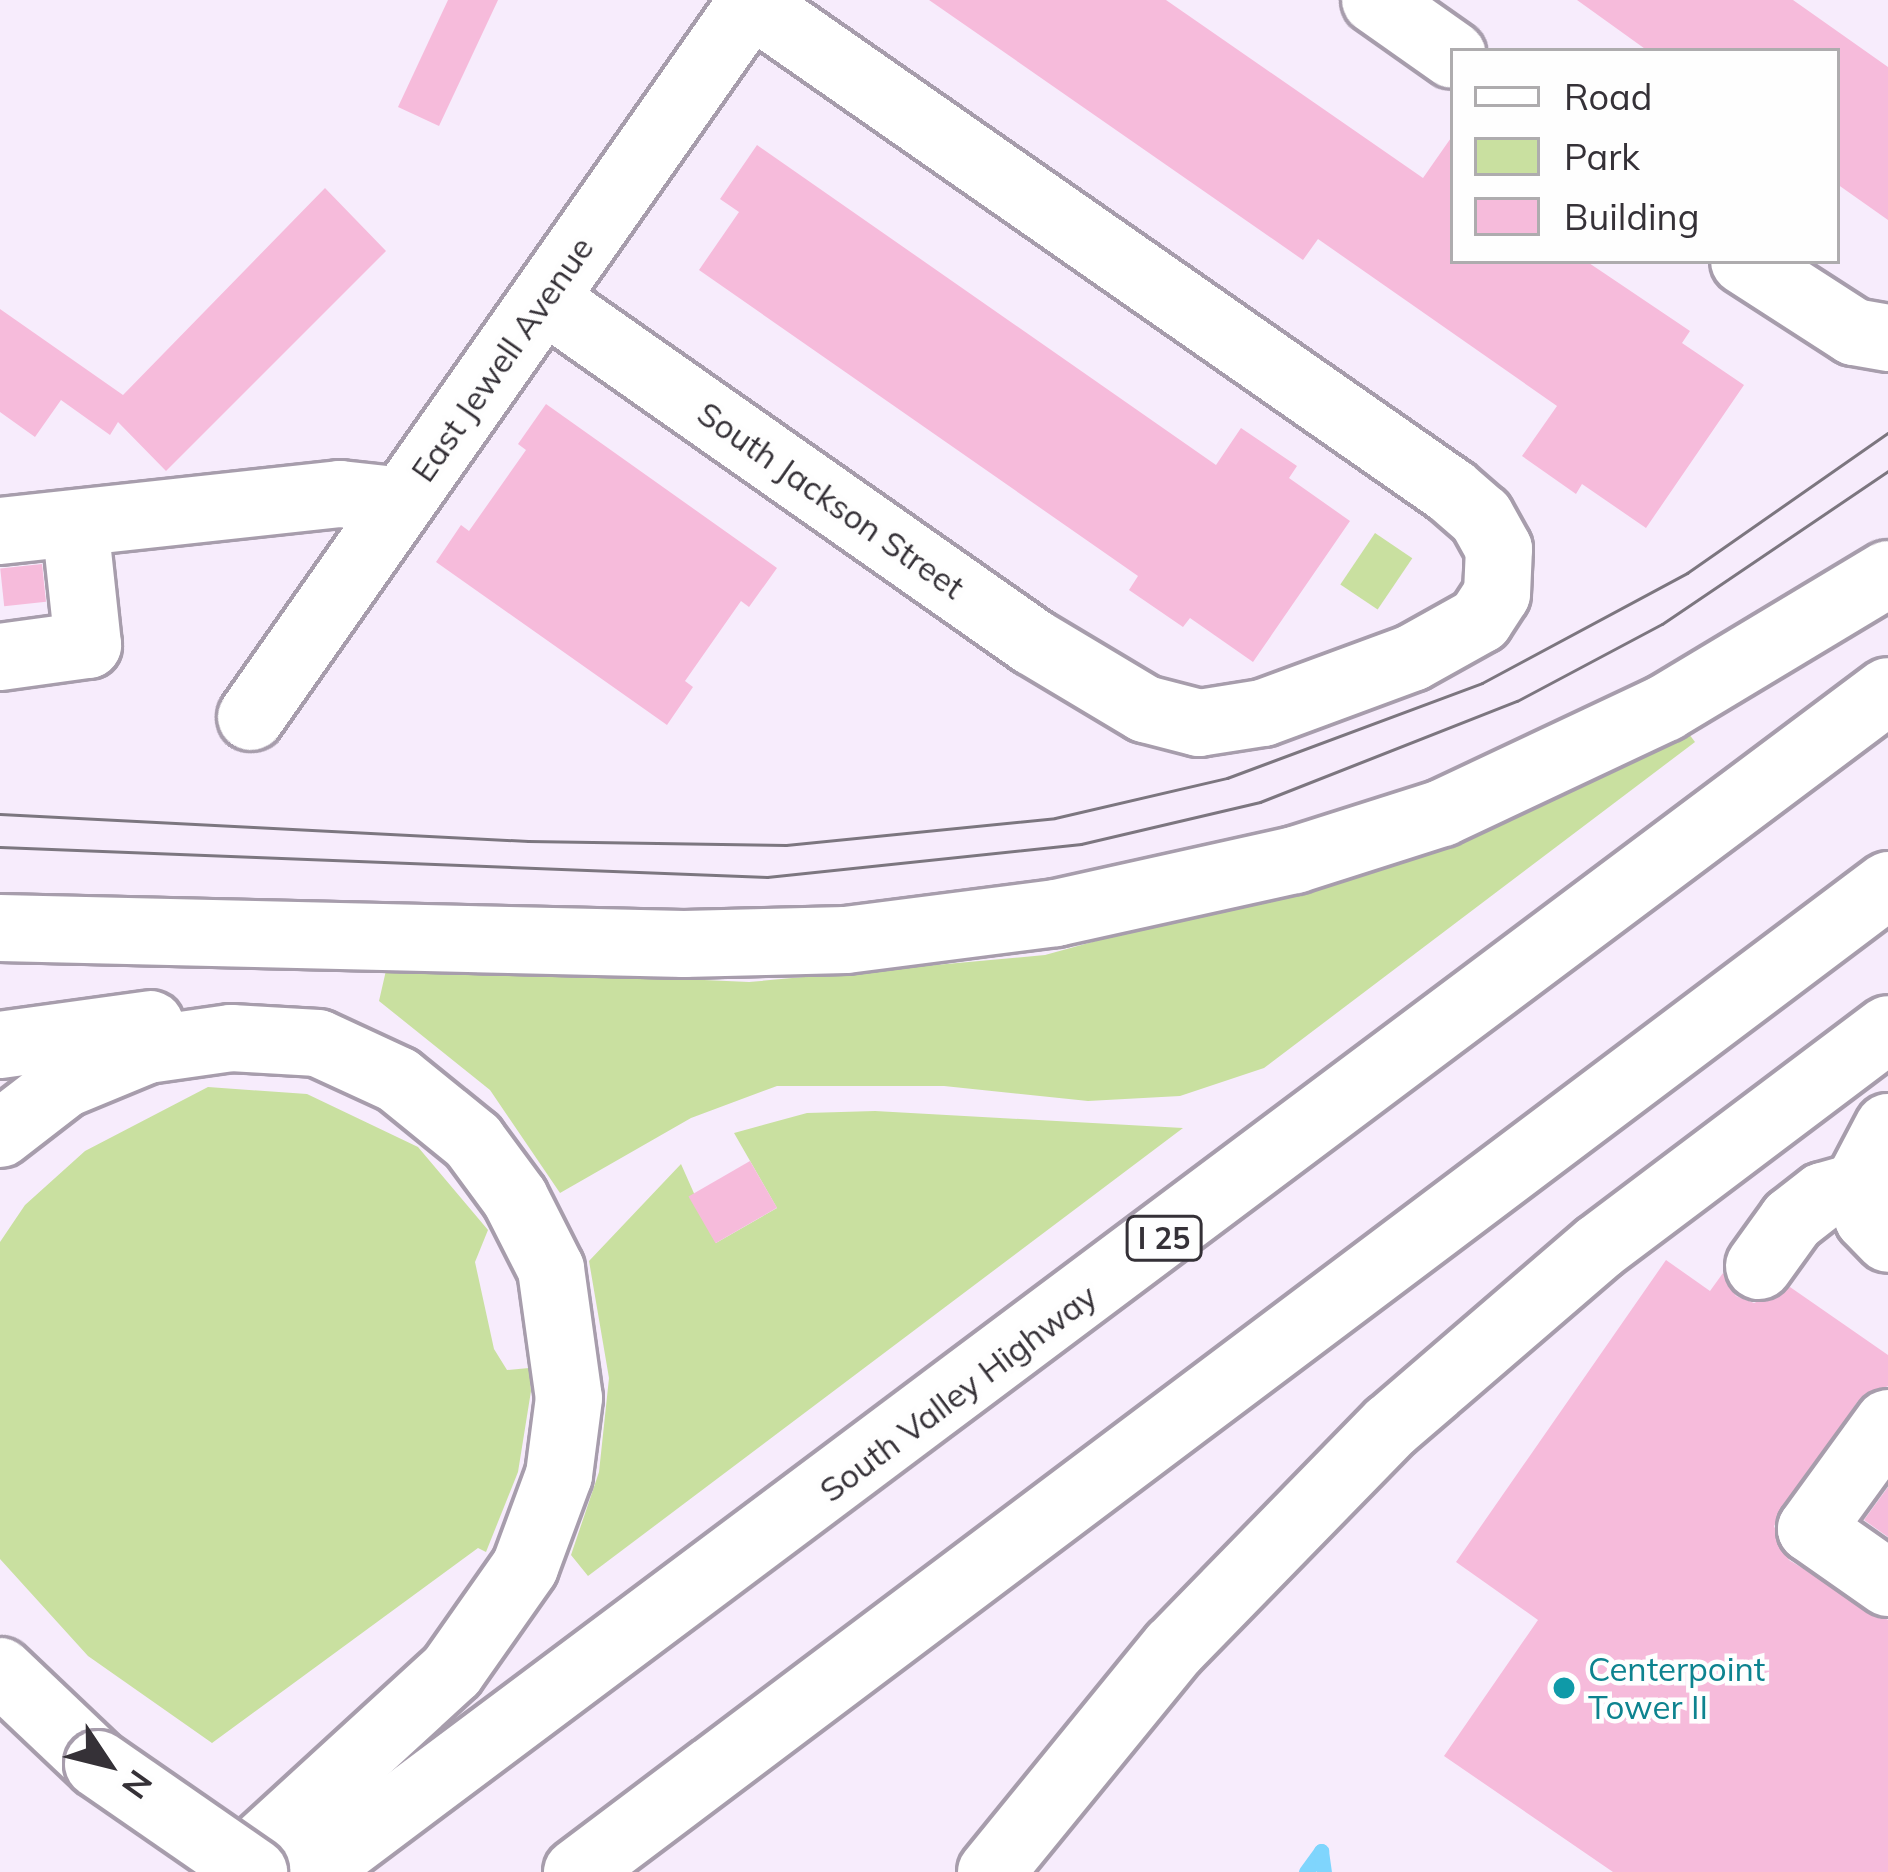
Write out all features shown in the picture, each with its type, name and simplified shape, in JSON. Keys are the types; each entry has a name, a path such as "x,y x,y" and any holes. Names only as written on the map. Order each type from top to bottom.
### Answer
{"main road":[{"path":"1375,0 1450,53"},
{"name":"East Jewell Avenue","path":"250,717 752,2"},
{"name":"South Jackson Street","path":"544,299 1120,698 1213,723 1263,713 1412,658 1480,620 1497,594 1498,549 1480,517 1451,491 752,2"},
{"path":"1749,264 1881,338"},
{"path":"0,531 340,494 402,501"},
{"path":"0,657 88,646 75,524"},
{"path":"0,928 684,944 938,931 1214,880 1442,813 1665,708 1888,574"},
{"name":"South Valley Highway","path":"312,1872 1888,692"},
{"path":"577,1872 1888,885"},
{"path":"0,1045 181,1022 318,1043 422,1096 494,1168 551,1270 569,1398 559,1474 537,1543 485,1634 409,1715 233,1872"},
{"path":"999,1862 1174,1648 1391,1426 1599,1246 1888,1029"},
{"path":"0,1134 65,1084 147,1050 231,1037 318,1043"},
{"path":"1759,1266 1792,1220 1823,1196 1872,1213 1888,1127"},
{"path":"1888,1423 1811,1528 1888,1583"},
{"path":"628,1872 1060,1507"},
{"path":"0,1671 98,1764 254,1872"}],"green space":[{"path":"1375,533 1412,558 1378,610 1340,584"},
{"path":"1683,726 1695,742 1264,1068 1180,1096 1088,1101 944,1086 777,1086 691,1118 560,1193 490,1090 379,1001 387,966 749,982 1045,955 1183,917"},
{"path":"208,1087 307,1094 418,1147 488,1230 475,1262 494,1349 507,1370 529,1368 531,1391 518,1472 486,1552 478,1548 212,1743 88,1656 0,1559 0,1242 25,1205 85,1151"},
{"path":"875,1111 1183,1128 588,1576 571,1555 599,1472 609,1378 589,1261 681,1164 716,1243 777,1208 734,1133 807,1113"}],"building":[{"path":"448,0 498,0 439,126 398,107"},
{"path":"929,0 1166,0 1423,178 1450,139 1450,264 1590,264 1690,331 1682,343 1744,385 1646,528 1582,484 1576,494 1522,456 1557,406 1318,239 1303,260"},
{"path":"1577,0 1793,0 1888,67 1888,220 1840,186 1840,48 1644,48"},
{"path":"757,145 1216,465 1241,428 1297,466 1289,478 1350,521 1253,662 1190,618 1183,627 1129,590 1138,576 699,270 739,212 720,199"},
{"path":"325,188 386,251 166,471 118,422 110,435 61,400 35,437 0,412 0,309 123,395"},
{"path":"546,404 777,568 749,607 741,601 685,681 693,687 667,725 436,562 461,525 469,531 526,450 518,444"},
{"path":"42,564 46,602 4,606 0,568"},
{"path":"750,1161 777,1208 716,1243 689,1196"},
{"path":"1666,1260 1710,1291 1723,1273 1736,1296 1754,1303 1790,1287 1888,1355 1888,1386 1858,1401 1774,1526 1789,1560 1888,1620 1888,1872 1613,1872 1444,1756 1538,1620 1456,1562"},
{"path":"1888,1487 1888,1537 1864,1520"}],"waterway":[{"path":"1306,1872 1321,1851 1324,1872"}],"tram line":[{"path":"0,814 528,841 786,845 1055,818 1227,778 1482,683 1687,573 1888,433"},
{"path":"0,847 767,877 1081,844 1260,802 1517,701 1662,624 1888,471"}],"place":[{"name":"Centerpoint Tower II","path":"1564,1688"}]}
